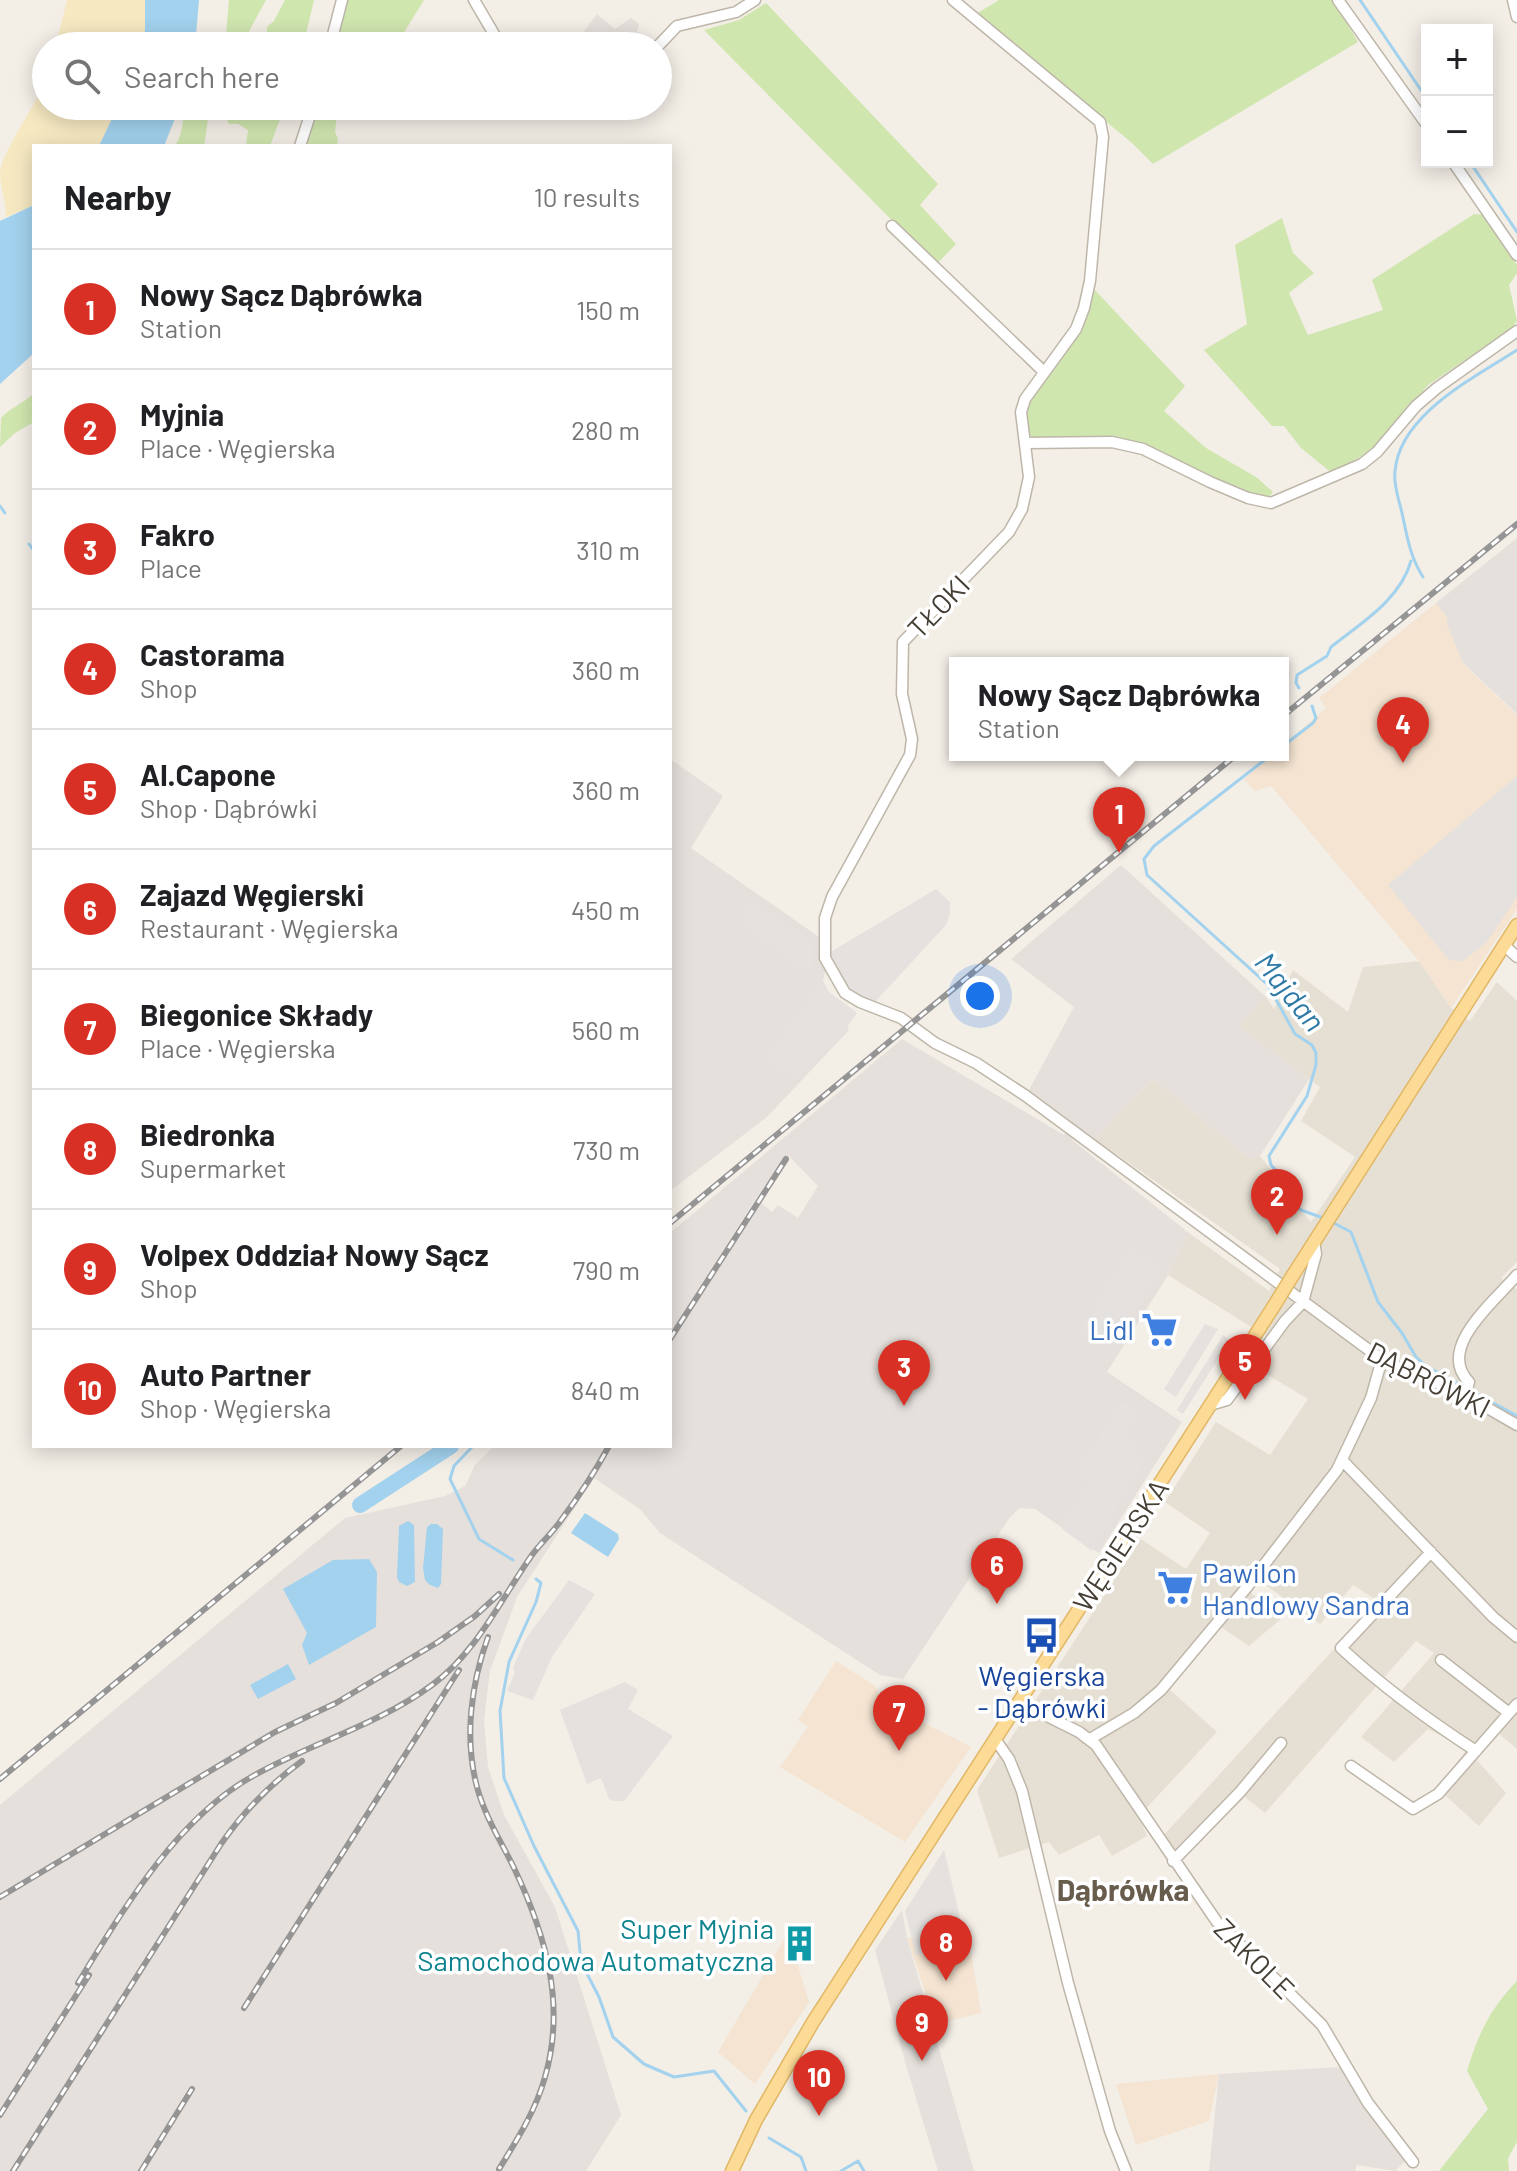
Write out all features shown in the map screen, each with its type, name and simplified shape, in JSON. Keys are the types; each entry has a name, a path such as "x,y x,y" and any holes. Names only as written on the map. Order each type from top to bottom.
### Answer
{"main road":[{"name":"WĘGIERSKA","path":"732,2171 756,2120 813,2022 1517,925"}],"street":[{"path":"334,32 342,0"},
{"path":"474,0 493,32"},
{"path":"671,32 677,26 736,12 755,0"},
{"name":"TŁOKI","path":"825,958 825,918 832,897 912,746 902,694 903,642 1018,520 1029,477 1021,412 1025,399 1043,371 1076,329 1087,294 1103,137 1100,122 953,0"},
{"path":"1338,0 1421,117"},
{"path":"1513,0 1517,17"},
{"path":"301,144 308,120"},
{"path":"1457,168 1517,255"},
{"path":"892,226 1043,371"},
{"path":"1026,443 1098,441 1127,445 1143,449 1235,493 1271,503 1362,464 1377,452 1416,406 1517,331"},
{"path":"1504,945 1517,957"},
{"name":"DĄBRÓWKI","path":"825,958 845,993 901,1018 935,1043 976,1063 1026,1096 1382,1359 1467,1392 1517,1425"},
{"path":"1210,1405 1227,1400 1285,1321 1303,1302 1316,1254 1314,1241"},
{"path":"1467,1392 1469,1382 1458,1365 1462,1342 1517,1275"},
{"path":"1090,1739 1134,1713 1173,1677 1303,1516 1342,1460 1371,1398 1382,1359"},
{"path":"1342,1460 1493,1617 1517,1637"},
{"path":"1431,1552 1341,1648 1383,1686 1476,1751"},
{"path":"1441,1660 1509,1713"},
{"name":"ZAKOLE","path":"1019,1702 1090,1739 1217,1922 1322,2025 1368,2103 1413,2162"},
{"path":"1351,1766 1413,1809 1438,1794 1517,1704"},
{"path":"995,1739 1009,1759 1022,1791 1068,1983 1110,2131 1126,2171"},
{"path":"1173,1861 1240,1792 1281,1743"}],"shaded area":[{"path":"597,14 615,29 631,18 639,24 638,32 584,32"},
{"path":"1517,538 1517,714 1463,663 1447,625 1447,617 1436,603"},
{"path":"1436,603 1447,617 1463,664 1517,715 1517,909 1451,1008 1419,961 1271,786 1255,791 1244,779 1265,761 1289,761 1289,741 1326,708 1319,698"},
{"path":"672,760 723,796 691,848 832,946 823,981 849,1030 767,1117 672,1189"},
{"path":"1517,776 1517,897 1486,943 1463,961 1449,960 1388,885"},
{"path":"1121,865 1265,996 1239,1026 1309,1079 1260,1156 1250,1159 1153,1079 1095,1139 1081,1129 1072,1140 1189,1233 1168,1275 1107,1372 1182,1422 1099,1553 1035,1509 1020,1508 1010,1517 903,1679 880,1675 660,1533 640,1509 594,1478 517,1597 490,1671 484,1720 488,1767 504,1815 555,1907 621,2115 586,2171 0,2171 0,1805 345,1518 445,1496 465,1486 475,1465 492,1448 672,1448 672,1231 902,1039 1064,1135 1072,1122 1029,1090 1074,1007 1011,959","holes":["789,1156 818,1186 798,1218 778,1205 772,1212 761,1203 684,1323 679,1320 762,1189"]},
{"path":"936,889 950,902 946,925 873,1004 851,991 835,970 829,953"},
{"path":"753,902 813,945 811,975 739,920"},
{"path":"1419,961 1451,1008 1470,1021 1497,982 1517,1001 1517,1262 1501,1278 1517,1289 1517,1749 1497,1732 1475,1758 1506,1793 1479,1826 1437,1788 1467,1749 1428,1729 1394,1762 1361,1737 1434,1653 1416,1641 1265,1813 1245,1797 1181,1861 1164,1835 1378,1601 1353,1585 1320,1624 1257,1579 1249,1591 1281,1619 1249,1646 1218,1625 1168,1688 1217,1732 1139,1816 1147,1836 1112,1856 1099,1835 1059,1855 1049,1842 999,1858 977,1790 1141,1539 1186,1569 1210,1533 1165,1502 1216,1422 1270,1455 1308,1399 1258,1369 1277,1343 1168,1275 1189,1233 1269,1291 1280,1269 1095,1139 1153,1079 1250,1159 1260,1156 1311,1222 1355,1157 1301,1121 1320,1087 1238,1026 1265,996 1274,1009 1293,970 1348,1012 1363,967"},
{"path":"820,985 857,1013 844,1031 796,1080 766,1059"},
{"path":"1130,1250 1163,1267 1105,1349 1078,1333"},
{"path":"1205,1324 1218,1329 1176,1397 1164,1389"},
{"path":"1223,1335 1230,1340 1183,1414 1177,1410"},
{"path":"1121,1403 1138,1407 1127,1429 1139,1457 1142,1456 1144,1461 1092,1551 1061,1528 1088,1483 1079,1467"},
{"path":"569,1580 595,1594 552,1657 533,1700 507,1691 525,1640"},
{"path":"836,1661 875,1686 883,1702 971,1747 905,1842 780,1767 808,1727 798,1720"},
{"path":"625,1682 638,1690 628,1709 673,1736 624,1801 613,1801 609,1799 601,1778 587,1784 560,1710"},
{"path":"944,1850 966,1943 916,1955 905,1911"},
{"path":"902,1910 907,1938 974,2171 938,2171 906,2065 875,1950"},
{"path":"967,1929 981,2013 936,2024 907,1938"},
{"path":"788,1933 809,2002 755,2084 718,2052"},
{"path":"1342,2067 1406,2160 1395,2171 1357,2165 1355,2171 1209,2171 1219,2074"},
{"path":"1219,2074 1209,2121 1136,2145 1116,2084"}],"green space":[{"path":"229,0 266,0 249,32 226,32"},
{"path":"285,0 314,0 306,32 267,32 267,27 274,21"},
{"path":"347,0 424,0 404,32 338,32"},
{"path":"999,0 1333,0 1358,42 1153,164 1132,143 976,14"},
{"path":"766,3 938,184 920,205 956,244 936,265 704,30 739,20"},
{"path":"183,120 208,120 204,144 176,144"},
{"path":"227,120 280,120 271,144 246,144 248,130 238,124 229,124"},
{"path":"313,120 336,120 337,144 304,144"},
{"path":"1474,214 1484,215 1517,265 1517,273 1509,285 1517,321 1511,329 1428,385 1379,443 1333,474 1301,448 1284,426 1272,426 1204,350 1247,324 1235,245 1282,218 1293,253 1314,273 1289,293 1308,335 1383,310 1372,280"},
{"path":"1093,288 1185,386 1164,411 1206,448 1256,477 1273,492 1268,498 1225,487 1143,445 1098,437 1032,437 1025,427 1029,403 1054,367"},
{"path":"32,395 32,423 0,447 1,418"},
{"path":"1517,1981 1517,2142 1508,2158 1509,2171 1439,2171 1488,2109 1467,2071 1486,2023"}],"sand":[{"path":"67,0 145,0 144,32 59,32"},
{"path":"32,107 32,120 111,120 100,144 32,144 32,206 6,217 0,172"}],"water":[{"path":"145,0 199,0 196,32 145,30"},
{"path":"111,120 174,120 165,144 100,144"},
{"path":"32,206 32,355 0,384 0,221"},
{"path":"585,1513 618,1534 619,1539 608,1557 571,1533"},
{"path":"408,1521 414,1525 415,1582 407,1586 397,1577 399,1526"},
{"path":"431,1524 443,1529 441,1584 438,1588 425,1580 423,1568 427,1527"},
{"path":"369,1559 377,1572 376,1627 309,1665 302,1645 307,1633 283,1589 333,1560"},
{"path":"288,1664 296,1679 258,1699 250,1685"}],"waterway":[{"path":"1360,0 1425,96"},
{"path":"1474,168 1517,232"},
{"path":"1423,577 1410,546 1396,487 1395,471 1400,451 1424,415 1461,386 1517,350"},
{"path":"0,506 5,513"},
{"path":"29,544 32,548"},
{"name":"Majdan","path":"1299,688 1297,675 1327,656 1331,647 1389,599 1406,575 1411,561"},
{"name":"Majdan","path":"1289,741 1313,723 1316,718 1312,706"},
{"name":"Majdan","path":"1263,761 1154,846 1144,859 1147,875 1268,985 1295,1034 1312,1045 1316,1053 1316,1065 1307,1096 1269,1156 1271,1165 1286,1181 1294,1204 1323,1218"},
{"name":"Majdan","path":"1330,1221 1351,1232 1378,1302 1416,1357 1426,1366 1517,1416"},
{"path":"360,1505 448,1448"},
{"path":"471,1448 454,1466 450,1479 479,1539 513,1560"},
{"path":"536,1579 541,1583 536,1602 509,1662 500,1711 504,1778 534,1846 578,1931 581,1962 599,1997 613,2037 644,2064 674,2077 714,2071 746,2111"},
{"path":"769,2138 801,2157 806,2171"},
{"path":"841,2171 858,2161 864,2171"}],"railway":[{"path":"1289,711 1517,524"},
{"path":"672,1221 1229,761"},
{"path":"672,1336 786,1159"},
{"path":"0,1779 399,1448"},
{"path":"78,1983 154,1868 176,1841 225,1794 275,1764 367,1723 411,1699 448,1672 475,1641 532,1555 579,1495 608,1448"},
{"path":"0,1897 275,1732 336,1703 438,1642 475,1616 499,1594"},
{"path":"488,1637 477,1673 471,1711 473,1768 484,1809 536,1920 550,1971 554,2024 551,2050 537,2101 499,2169"},
{"path":"244,2008 459,1670"},
{"path":"13,2171 221,1844 258,1799 302,1761"},
{"path":"0,2115 89,1975"},
{"path":"141,2171 192,2089"}],"place":[{"name":"Castorama","path":"1403,763"},
{"name":"Nowy Sącz Dąbrówka","path":"1119,853"},
{"name":"Myjnia","path":"1277,1235"},
{"name":"Lidl","path":"1160,1329"},
{"name":"Al.Capone","path":"1245,1400"},
{"name":"Fakro","path":"904,1406"},
{"name":"Pawilon Handlowy Sandra","path":"1176,1588"},
{"name":"Zajazd Węgierski","path":"997,1604"},
{"name":"Węgierska - Dąbrówki","path":"1042,1635"},
{"name":"Biegonice Składy","path":"899,1751"},
{"name":"Super Myjnia Samochodowa Automatyczna","path":"800,1944"},
{"name":"Biedronka","path":"946,1981"},
{"name":"Volpex Oddział Nowy Sącz","path":"922,2061"},
{"name":"Auto Partner","path":"819,2116"}],"district":[{"name":"Dąbrówka","path":"1123,1889"}]}
